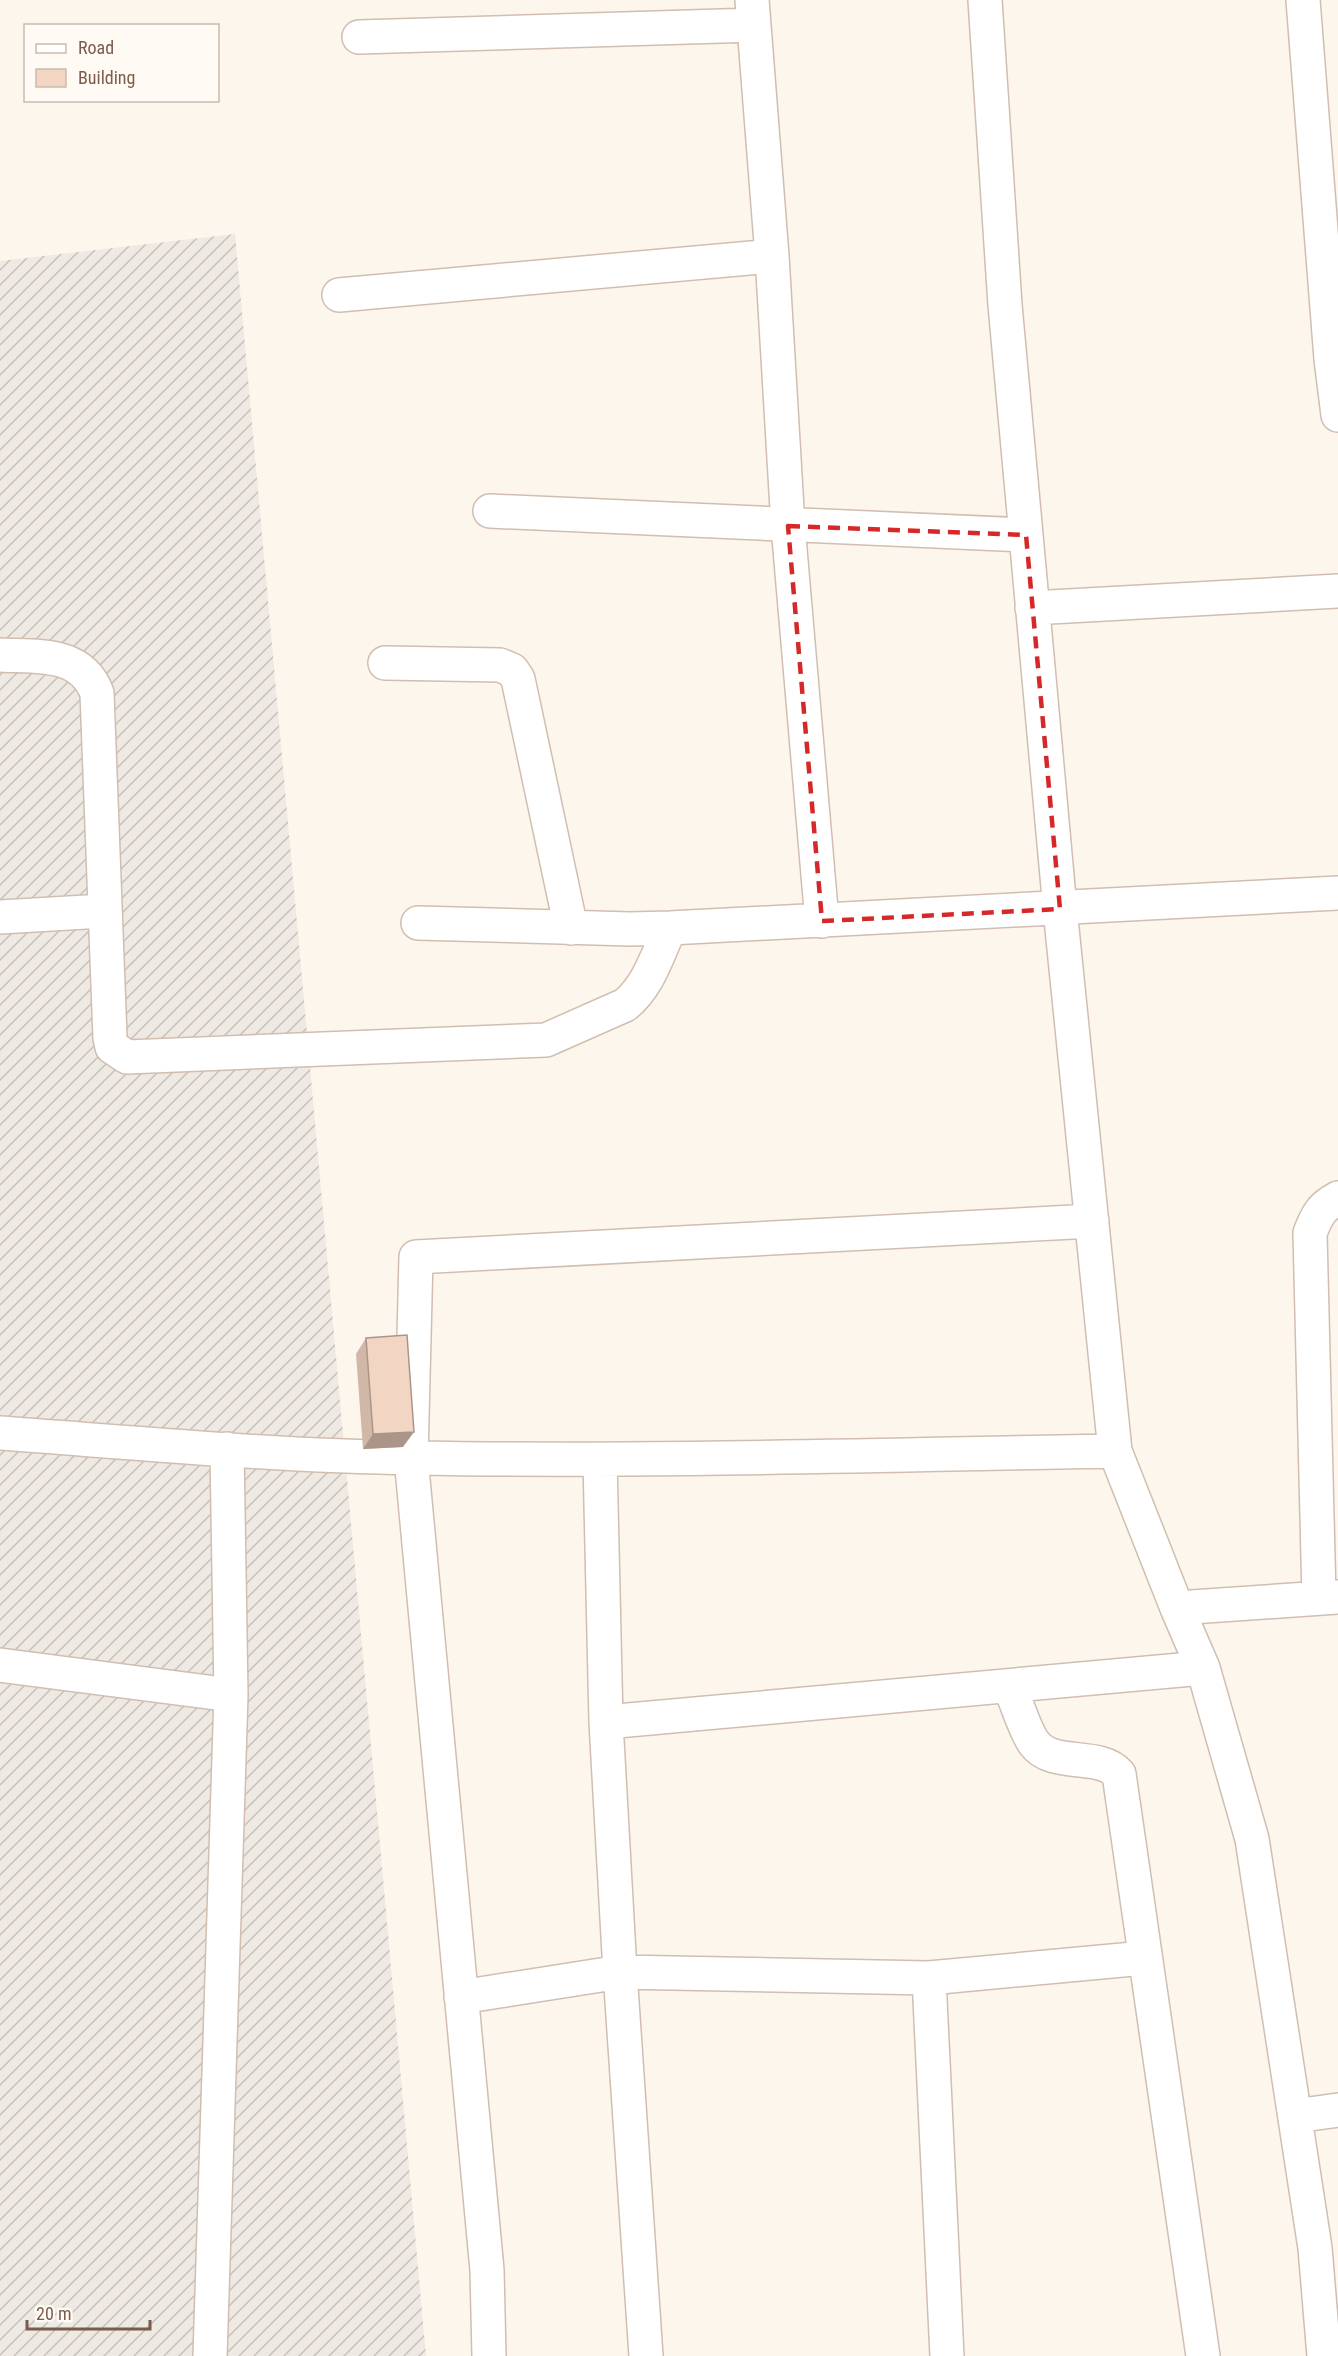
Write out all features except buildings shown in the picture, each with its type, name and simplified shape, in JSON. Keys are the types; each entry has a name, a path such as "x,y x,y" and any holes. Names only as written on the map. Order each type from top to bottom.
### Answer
{"street":[{"path":"985,0 1004,293 1032,608 1115,1451 1176,1608 1203,1668 1252,1839 1316,2248 1324,2356"},
{"path":"1303,0 1331,359 1338,415"},
{"path":"359,37 753,13 772,256 788,526 822,921"},
{"path":"339,295 772,256"},
{"path":"490,511 1026,535"},
{"path":"1032,608 1338,591"},
{"path":"0,656 50,657 67,661 92,678 97,693 110,1038 112,1047 127,1057 546,1040 625,1005 635,997 643,987 670,928"},
{"path":"385,663 500,665 512,669 518,679 571,928"},
{"path":"418,923 571,928 670,928 1338,893"},
{"path":"0,917 104,910"},
{"path":"1176,1608 1329,1597 1310,1233 1324,1205 1338,1198"},
{"path":"489,2356 488,2270 460,1997 411,1458 416,1257 1092,1221"},
{"path":"0,1433 227,1449 411,1458 600,1460 1115,1451"},
{"path":"210,2356 231,1695 227,1449"},
{"path":"600,1460 606,1722 646,2356"},
{"path":"0,1665 231,1695"},
{"path":"606,1722 1203,1668"},
{"path":"1010,1687 1034,1743 1044,1751 1056,1756 1112,1766 1119,1774 1203,2356"},
{"path":"460,1997 620,1972 929,1978 1144,1958"},
{"path":"929,1978 947,2356"},
{"path":"1295,2116 1338,2110"}],"highlighted area":[{"path":"788,526 1026,535 1060,909 822,921"}],"shaded area":[{"path":"235,234 426,2356 0,2356 0,261"}]}
